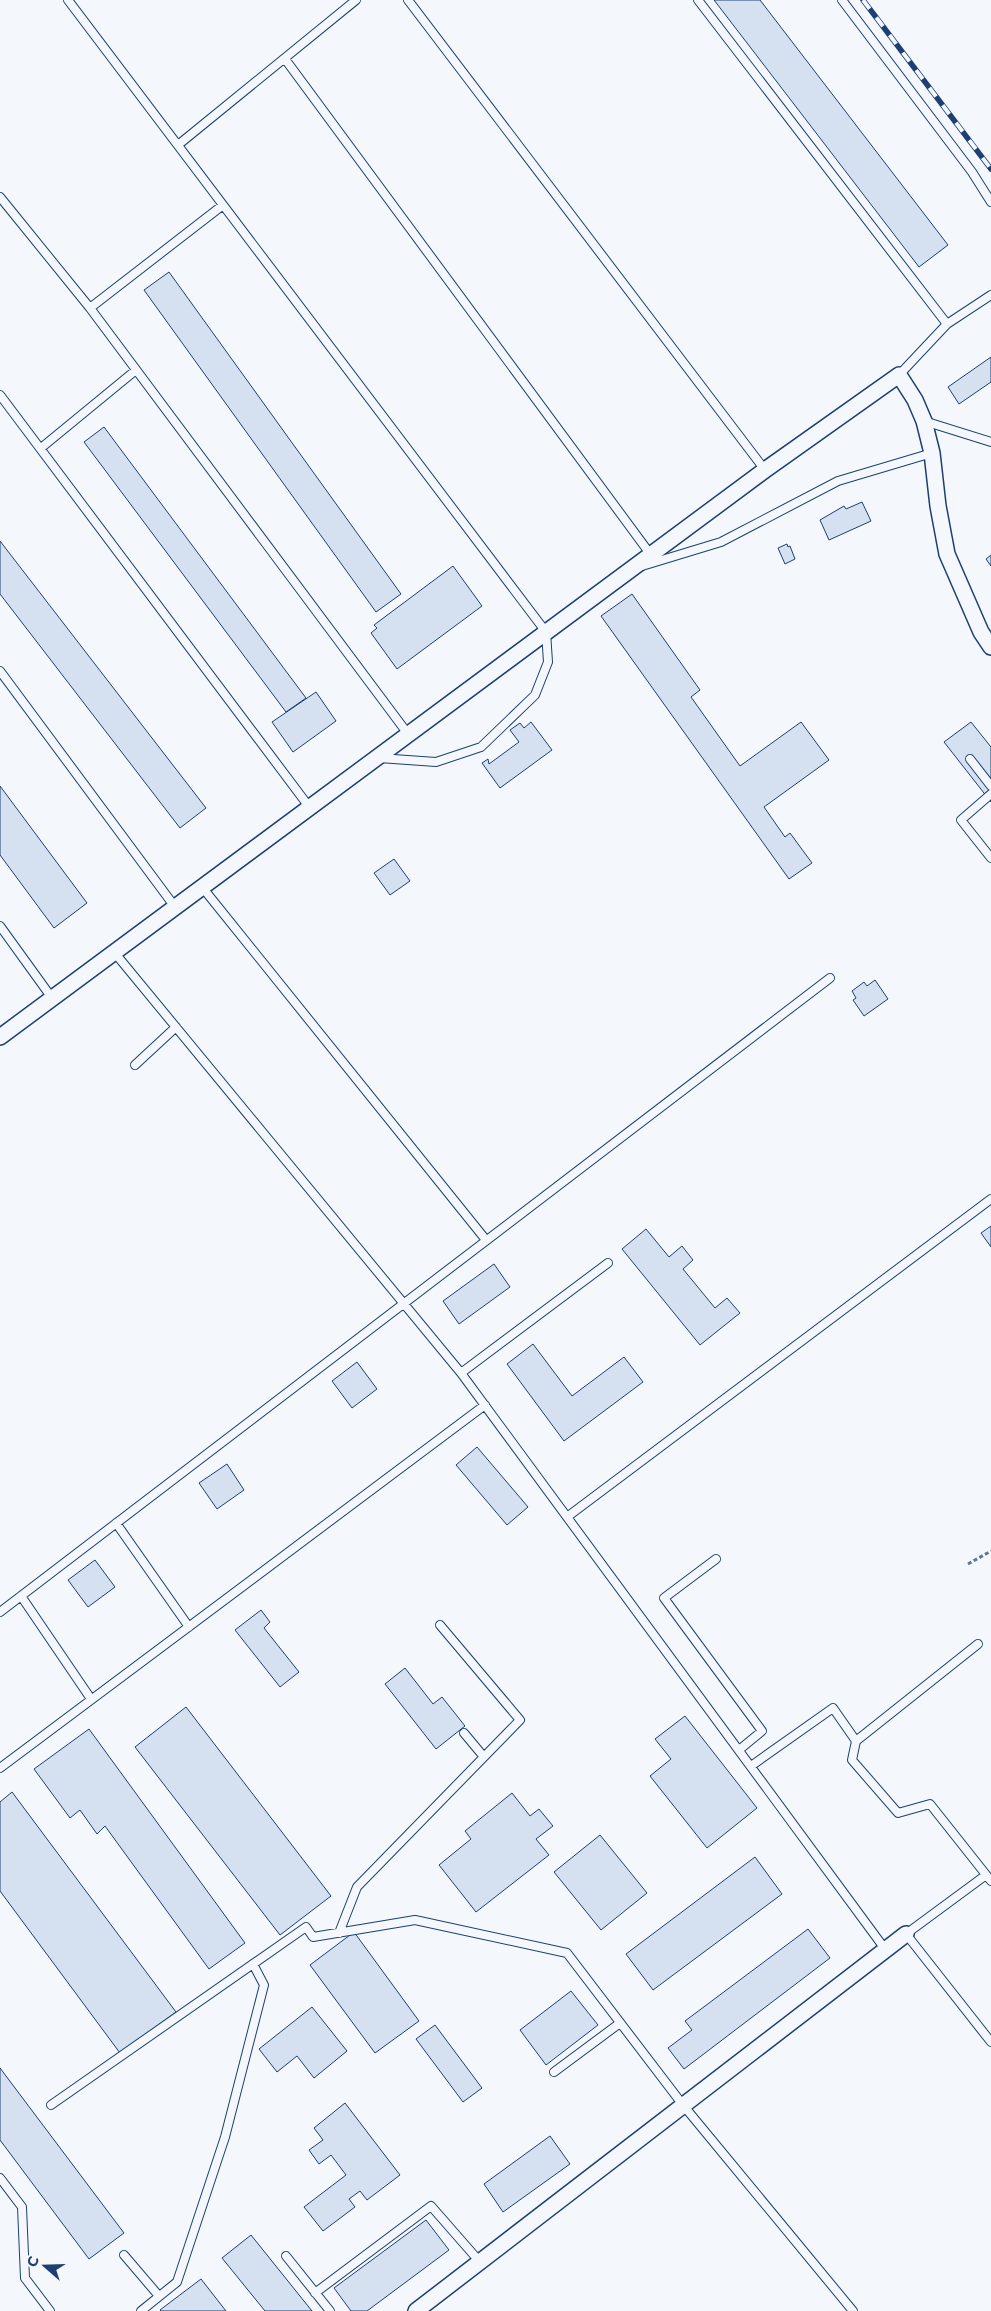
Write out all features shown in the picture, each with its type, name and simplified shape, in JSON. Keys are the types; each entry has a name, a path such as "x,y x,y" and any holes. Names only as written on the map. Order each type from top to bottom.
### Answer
{"street":[{"path":"0,1037 765,470 899,375 915,400 924,421 932,453 938,506 947,554 981,632 991,647"},
{"path":"416,2311 906,1934"}],"lane":[{"path":"68,0 546,632 548,662 535,695 481,747 436,762 377,758"},
{"path":"178,145 286,59 356,0"},
{"path":"408,0 765,470"},
{"path":"698,0 947,324"},
{"path":"842,0 972,172 991,202"},
{"path":"286,59 650,555"},
{"path":"0,197 90,308 408,734"},
{"path":"90,308 223,204"},
{"path":"899,375 947,324 991,295"},
{"path":"41,448 136,370"},
{"path":"0,395 310,808"},
{"path":"924,421 991,442"},
{"path":"631,570 721,542 838,481 932,453"},
{"path":"0,671 175,907"},
{"path":"970,759 991,786"},
{"path":"991,794 961,820 991,858"},
{"path":"202,887 486,1240"},
{"path":"0,926 52,998"},
{"path":"114,952 462,1373 885,1949"},
{"path":"0,1612 830,978"},
{"path":"135,1065 176,1027"},
{"path":"567,1517 991,1199"},
{"path":"462,1373 608,1263"},
{"path":"0,1768 485,1405"},
{"path":"116,1523 189,1627"},
{"path":"716,1559 664,1598 762,1731 739,1750"},
{"path":"21,1596 92,1699"},
{"path":"339,1933 357,1887 520,1720 440,1624"},
{"path":"978,1644 856,1741 852,1760 898,1813 930,1804 989,1878 906,1934 991,2042"},
{"path":"751,1766 833,1708 856,1741"},
{"path":"464,1733 484,1756"},
{"path":"51,2105 306,1927 313,1937 415,1920 567,1953 683,2105 853,2311"},
{"path":"141,2311 177,2282 225,2137 264,1985 253,1964"},
{"path":"554,2072 620,2022"},
{"path":"0,2178 22,2207 25,2278 50,2311"},
{"path":"315,2293 431,2206 480,2262"},
{"path":"124,2255 159,2296"},
{"path":"286,2256 330,2311"}],"path":[{"path":"968,1564 991,1551"}],"building":[{"path":"714,0 760,0 948,245 919,267"},
{"path":"169,272 401,594 376,612 144,290"},
{"path":"991,357 991,382 959,404 948,387"},
{"path":"104,427 306,698 286,712 84,442"},
{"path":"862,502 871,521 829,540 820,520 844,506 846,509"},
{"path":"0,541 206,808 180,828 0,594"},
{"path":"787,544 788,547 790,546 795,559 785,564 778,548"},
{"path":"991,555 991,566 986,559"},
{"path":"453,566 482,606 397,669 371,633 377,628 374,625"},
{"path":"632,594 700,690 691,697 740,766 801,722 829,760 764,807 785,837 790,833 812,863 789,879 601,616"},
{"path":"316,692 336,721 293,752 272,722"},
{"path":"531,722 552,750 500,788 482,763 488,759 489,764 519,742 510,730 520,723 524,728"},
{"path":"971,722 991,747 991,802 944,742"},
{"path":"0,786 87,903 54,928 0,855"},
{"path":"394,859 410,881 390,895 374,873"},
{"path":"875,980 888,999 864,1016 853,1000 856,998 852,991 864,982 867,986"},
{"path":"991,1226 991,1247 981,1233"},
{"path":"646,1229 669,1257 682,1246 693,1260 683,1269 715,1308 727,1298 740,1313 700,1345 622,1249"},
{"path":"494,1264 510,1287 459,1324 443,1301"},
{"path":"533,1344 572,1396 624,1357 643,1382 564,1441 507,1364"},
{"path":"357,1362 377,1389 352,1408 332,1381"},
{"path":"477,1447 528,1507 507,1525 456,1465"},
{"path":"227,1464 244,1490 217,1509 199,1483"},
{"path":"95,1560 115,1587 88,1607 68,1580"},
{"path":"261,1610 270,1622 264,1628 299,1672 280,1687 235,1630"},
{"path":"405,1668 433,1704 442,1697 465,1726 436,1749 385,1684"},
{"path":"186,1707 331,1896 280,1935 135,1747"},
{"path":"685,1716 757,1808 707,1848 650,1776 671,1759 655,1739"},
{"path":"89,1729 245,1943 209,1969 105,1826 97,1834 80,1810 70,1818 34,1769"},
{"path":"12,1792 176,2012 120,2053 0,1891 0,1802"},
{"path":"512,1793 530,1816 539,1809 553,1826 536,1839 549,1855 476,1912 439,1865 471,1839 465,1831"},
{"path":"600,1835 647,1893 601,1930 554,1872"},
{"path":"755,1857 782,1894 653,1990 626,1954"},
{"path":"808,1929 830,1958 684,2069 668,2048 692,2030 685,2021"},
{"path":"354,1932 419,2021 375,2053 310,1965"},
{"path":"571,1991 598,2025 546,2065 520,2030"},
{"path":"312,2007 347,2051 314,2078 297,2056 277,2072 259,2049"},
{"path":"435,2025 482,2088 463,2102 416,2039"},
{"path":"0,2068 124,2233 89,2259 0,2140"},
{"path":"345,2103 400,2175 367,2200 360,2191 349,2199 355,2207 323,2231 304,2207 346,2175 331,2155 319,2164 309,2150 323,2140 314,2128"},
{"path":"550,2136 570,2164 503,2212 484,2184"},
{"path":"426,2220 449,2250 367,2311 351,2311 334,2288"},
{"path":"251,2235 312,2311 265,2311 222,2258"},
{"path":"201,2279 226,2311 160,2310"}],"railway":[{"path":"863,0 991,169"}]}
